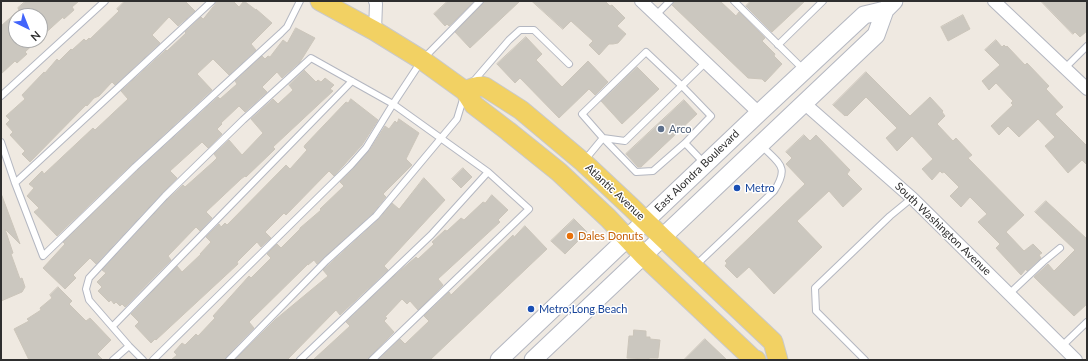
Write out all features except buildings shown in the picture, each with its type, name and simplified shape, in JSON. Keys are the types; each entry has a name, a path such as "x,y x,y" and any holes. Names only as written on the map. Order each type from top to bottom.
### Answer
{"main road":[{"path":"320,1 342,6 375,31 422,60 465,91 474,106 559,172 608,218 643,255 742,349 756,360"},
{"name":"East Alondra Boulevard","path":"499,360 804,70 864,15 884,4"},
{"name":"East Alondra Boulevard","path":"533,360 805,104 876,35 884,4"},
{"name":"Atlantic Avenue","path":"465,91 480,86 485,87 521,110 583,162 773,342 778,360"}],"street":[{"path":"375,1 375,31"},
{"path":"641,1 758,113"},
{"path":"996,1 1087,89"},
{"name":"South Washington Avenue","path":"805,104 912,198 1076,360"}],"lane":[{"path":"1,96 105,1"},
{"path":"15,183 212,1"},
{"path":"1,142 43,256 135,167 281,33 287,27 300,1"},
{"path":"153,360 351,165 366,148 422,60 480,1"},
{"path":"656,15 670,1"},
{"path":"734,1 804,70"},
{"path":"778,44 823,1"},
{"path":"229,360 326,261 376,216 457,119 465,91 509,40 520,30 534,30 569,64"},
{"path":"1065,68 1087,46"},
{"path":"646,52 682,86 711,116 653,171 636,172 582,114 646,52"},
{"path":"143,360 89,300 86,289 89,278 165,196 243,120 311,58 393,104 488,172 529,209 372,360"},
{"path":"603,138 625,141 706,62"},
{"path":"113,326 352,81"},
{"path":"583,162 603,138"},
{"path":"684,142 705,164"},
{"path":"694,268 774,191 780,181 783,172 780,165 761,144"},
{"path":"300,360 430,235 488,172"},
{"path":"865,360 816,311 815,288 890,216 912,198"},
{"path":"1009,294 1060,248"},
{"path":"1062,346 1087,322"},
{"path":"113,360 129,346"}],"place":[{"name":"Arco","path":"661,129"},
{"name":"Metro","path":"737,188"},
{"name":"Dales Donuts","path":"570,236"},
{"name":"Metro;Long Beach","path":"531,309"}]}
